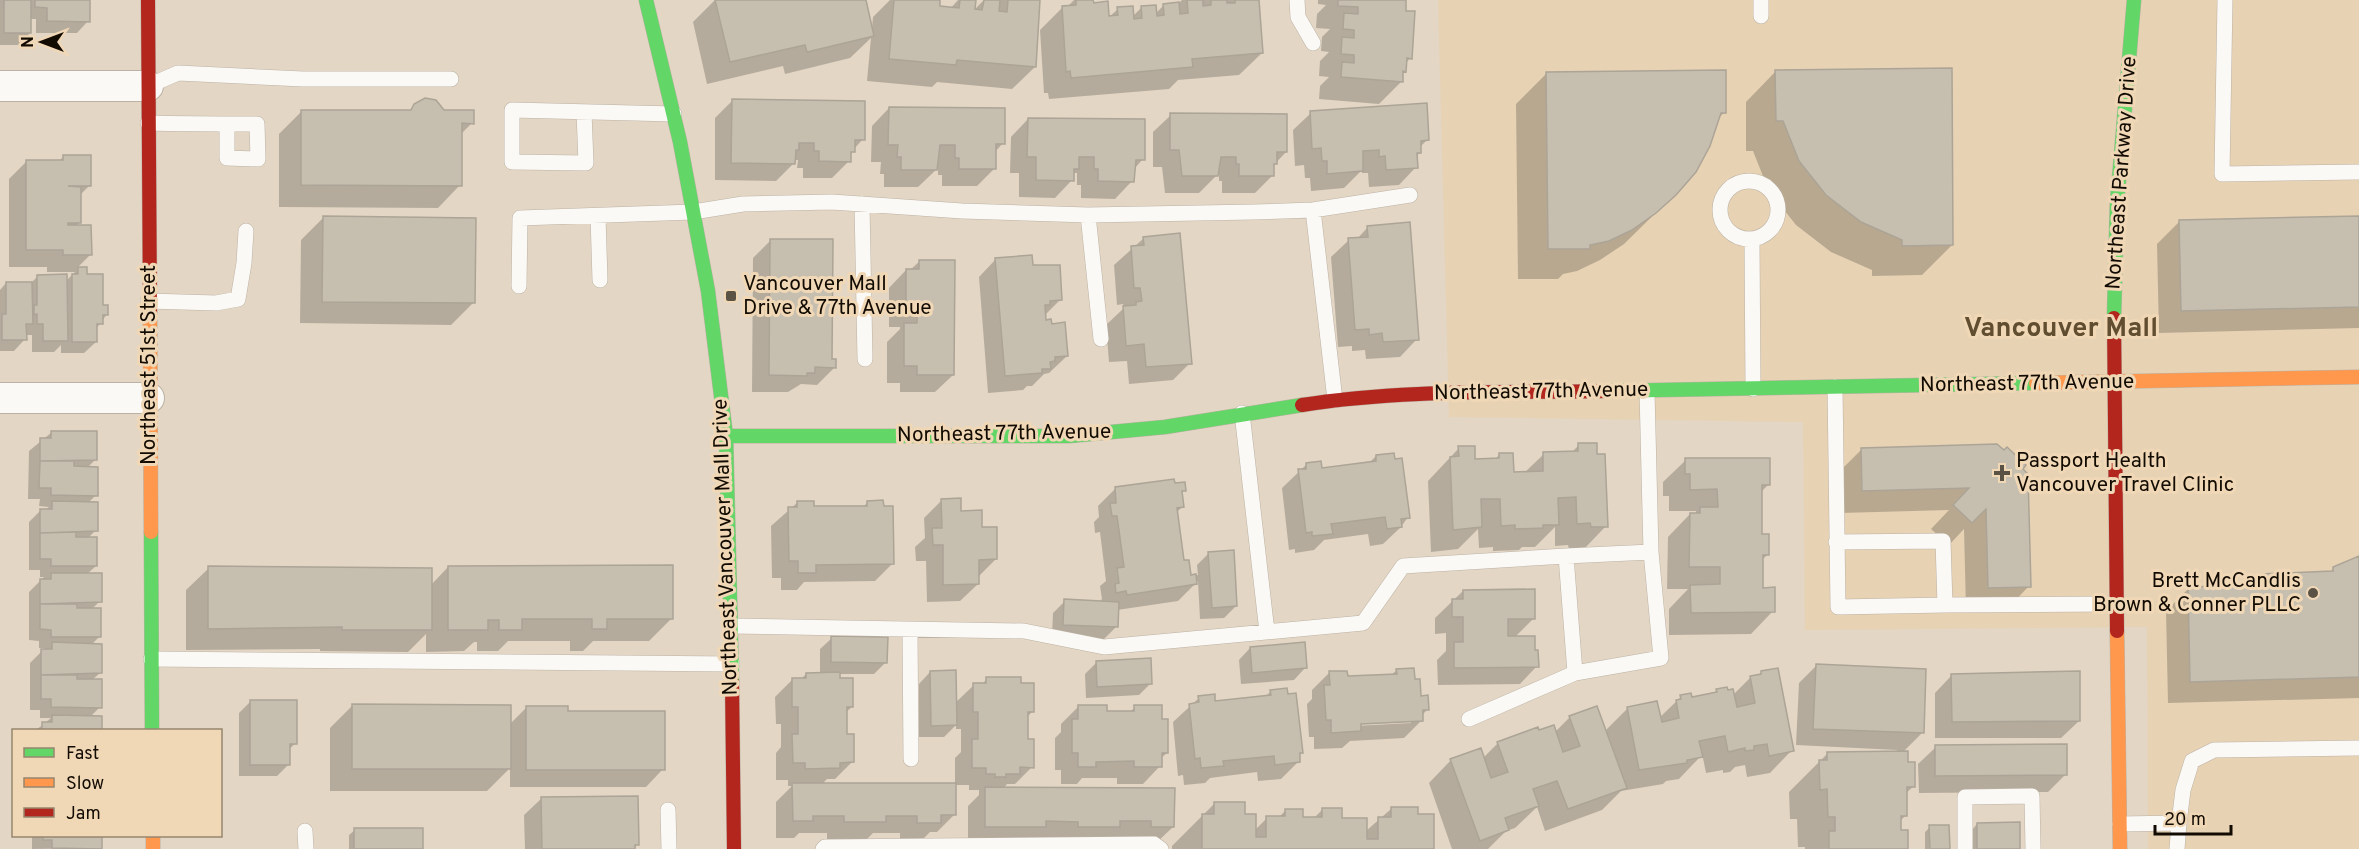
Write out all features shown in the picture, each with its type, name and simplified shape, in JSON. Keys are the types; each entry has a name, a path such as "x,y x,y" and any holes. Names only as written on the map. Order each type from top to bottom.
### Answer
{"street":[{"name":"Northeast 51st Street","path":"148,0 152,729"},
{"name":"Northeast Vancouver Mall Drive","path":"646,0 674,114 708,291 726,436 734,849"},
{"name":"Northeast Parkway Drive","path":"2120,849 2114,336 2116,203 2134,0"},
{"path":"0,86 148,86"},
{"name":"Northeast 77th Avenue","path":"726,436 1069,436 1165,427 1335,400 1429,394 2359,377"},
{"path":"0,398 149,398"}],"lane":[{"path":"1298,0 1298,17 1313,43"},
{"path":"2225,0 2222,174 2359,172"},
{"path":"148,86 178,73 303,79 451,79"},
{"path":"584,112 586,162 512,162 512,110 674,114"},
{"path":"148,123 227,124"},
{"path":"519,286 520,218 693,212 743,204 832,202 962,211 1088,215 1313,210 1410,195"},
{"path":"862,204 865,359"},
{"path":"1313,210 1335,400"},
{"path":"1088,215 1101,339"},
{"path":"598,216 600,280"},
{"path":"148,301 216,303 238,299 246,231"},
{"path":"1752,239 1753,389"},
{"path":"1836,387 1838,607 1945,604 2117,604"},
{"path":"1470,719 1575,674 1661,658 1651,552 1647,391"},
{"path":"1242,413 1266,632"},
{"path":"1836,542 1943,541 1945,604"},
{"path":"731,626 1024,631 1104,647 1363,624 1402,566 1651,552"},
{"path":"1566,556 1575,674"},
{"path":"910,630 911,759"},
{"path":"151,659 732,663"},
{"path":"2176,849 2183,790 2193,761 2214,750 2359,748"},
{"path":"1965,849 1965,797 2032,796 2033,849"},
{"path":"668,810 669,849"},
{"path":"2120,824 2179,823"},
{"path":"305,831 306,849"},
{"path":"823,849 825,847 1154,844 1161,849"}],"shaded area":[{"path":"1438,0 2359,0 2359,849 2148,849 2147,627 1805,630 1803,422 1449,417"}],"building":[{"path":"4,0 31,0 31,33 4,33"},
{"path":"35,0 90,0 90,22 47,21 47,8 35,7"},
{"path":"715,0 866,0 874,36 807,52 805,45 730,62"},
{"path":"894,0 940,0 940,6 959,8 960,0 976,0 975,9 982,10 984,0 1000,0 999,11 1007,12 1008,0 1040,0 1036,67 957,60 956,65 889,59"},
{"path":"1076,0 1093,0 1094,3 1108,1 1109,16 1118,15 1117,7 1133,6 1134,19 1142,18 1141,6 1156,5 1157,16 1164,15 1163,4 1179,2 1180,14 1188,13 1187,0 1203,0 1203,6 1211,5 1211,0 1227,0 1227,3 1235,3 1235,0 1259,0 1263,53 1192,59 1193,67 1071,78 1070,71 1066,72 1062,6 1076,5"},
{"path":"1338,0 1406,0 1406,11 1415,11 1412,59 1407,58 1406,72 1403,71 1403,82 1341,77 1342,62 1354,63 1354,55 1341,54 1342,37 1354,38 1354,30 1343,29 1344,13 1358,14 1358,7 1338,6"},
{"path":"1952,68 1953,245 1902,246 1902,240 1861,222 1826,195 1799,161 1783,121 1776,121 1775,70"},
{"path":"1726,70 1726,113 1721,113 1710,146 1696,172 1676,195 1632,230 1609,241 1590,245 1590,249 1548,249 1546,72"},
{"path":"425,98 436,100 444,110 474,110 474,124 462,123 462,186 301,185 301,110 411,110 414,104"},
{"path":"732,99 865,101 865,140 855,140 855,152 851,152 851,162 819,161 819,151 814,151 814,143 799,143 795,164 731,163"},
{"path":"1427,103 1429,140 1421,141 1421,153 1417,153 1418,168 1386,170 1385,156 1379,157 1379,150 1363,151 1363,171 1327,174 1327,161 1322,161 1321,148 1312,149 1310,111"},
{"path":"889,107 1005,108 1005,144 996,144 996,169 959,169 959,158 955,158 955,145 940,145 937,170 901,170 901,157 897,157 898,145 888,145"},
{"path":"1170,113 1287,114 1287,152 1277,152 1274,176 1239,176 1239,164 1236,164 1236,157 1221,157 1218,176 1182,176 1179,150 1170,150"},
{"path":"1028,118 1145,119 1145,160 1136,160 1134,182 1098,181 1098,169 1094,169 1094,157 1079,157 1079,169 1074,169 1074,181 1036,180 1036,157 1027,157"},
{"path":"63,155 91,155 91,186 68,186 81,187 81,223 68,223 68,225 91,225 92,255 63,255 63,250 26,250 26,160 63,160"},
{"path":"323,216 476,218 475,303 322,302"},
{"path":"2359,216 2359,307 2181,311 2179,220"},
{"path":"1410,222 1419,340 1383,342 1382,333 1369,335 1369,329 1355,330 1348,238 1368,237 1367,226"},
{"path":"1180,233 1192,364 1146,367 1144,344 1126,346 1123,306 1136,305 1136,302 1142,301 1140,288 1134,288 1131,246 1144,245 1143,237"},
{"path":"770,239 833,239 832,359 836,359 836,368 815,367 815,373 807,373 807,376 769,375"},
{"path":"1032,255 1033,265 1060,265 1062,300 1050,301 1050,305 1045,305 1046,320 1051,319 1052,324 1065,322 1068,356 1055,357 1055,361 1050,362 1051,369 1042,369 1042,373 1005,376 995,258"},
{"path":"919,260 955,260 954,375 917,375 917,366 904,366 904,323 917,323 917,310 906,310 906,269 919,269"},
{"path":"78,267 87,267 87,274 103,274 103,305 108,305 108,315 103,315 103,324 97,324 97,342 72,342 72,274 78,274"},
{"path":"67,274 68,341 43,341 43,324 37,324 37,314 34,315 34,305 37,305 37,275"},
{"path":"6,282 32,282 33,324 26,324 27,340 2,340 2,314 6,314"},
{"path":"51,431 97,431 97,460 40,461 40,438 51,438"},
{"path":"1578,443 1597,443 1597,454 1605,454 1608,527 1591,527 1590,523 1577,524 1576,497 1558,498 1559,525 1515,529 1515,525 1501,526 1500,499 1481,499 1482,527 1453,530 1450,457 1459,456 1458,446 1475,446 1475,459 1499,458 1499,453 1513,453 1514,472 1543,471 1543,452 1578,451"},
{"path":"1997,444 2004,450 2007,447 2026,465 2023,469 2028,474 2031,587 1988,588 1986,509 1972,523 1953,505 1969,488 1862,491 1861,448"},
{"path":"1394,453 1395,459 1402,458 1410,518 1401,519 1402,527 1387,529 1385,517 1331,524 1333,534 1312,536 1312,532 1306,533 1298,469 1306,469 1306,463 1321,461 1322,468 1376,461 1376,455"},
{"path":"1685,458 1770,458 1770,485 1762,485 1762,534 1769,534 1769,555 1763,555 1763,588 1775,587 1775,612 1691,613 1690,585 1720,584 1720,567 1689,567 1690,513 1700,513 1700,507 1718,507 1717,489 1690,490 1690,474 1685,474"},
{"path":"40,461 74,461 74,466 98,467 98,496 51,495 51,488 39,488"},
{"path":"1174,479 1175,483 1185,482 1186,491 1182,491 1184,507 1177,508 1184,560 1189,560 1191,575 1196,574 1197,584 1127,595 1126,591 1116,593 1115,584 1119,583 1117,568 1124,567 1117,516 1112,516 1110,503 1116,503 1115,487"},
{"path":"961,498 961,511 982,510 982,527 997,527 997,559 979,560 979,584 943,585 943,545 933,545 932,528 942,528 941,499"},
{"path":"883,500 884,506 893,506 894,564 816,565 816,573 798,573 798,561 789,561 788,507 797,507 797,501 814,501 814,506 867,506 867,501"},
{"path":"52,501 98,502 98,531 40,533 40,509 52,509"},
{"path":"76,532 76,537 97,537 97,566 51,566 51,559 40,559 40,533"},
{"path":"1234,550 1237,606 1212,608 1208,552"},
{"path":"2359,556 2359,677 2190,682 2188,587 2260,585 2260,574 2333,571 2333,567"},
{"path":"673,565 673,619 607,619 607,629 592,629 592,619 522,619 522,630 499,630 499,620 488,620 488,630 448,630 448,566"},
{"path":"208,566 432,568 432,630 342,630 342,627 208,629"},
{"path":"51,573 102,573 102,602 40,604 40,579 51,579"},
{"path":"1535,589 1535,619 1508,619 1508,636 1535,636 1539,667 1454,668 1454,642 1463,642 1463,617 1452,617 1452,599 1463,599 1463,590"},
{"path":"1064,599 1119,602 1118,627 1063,625"},
{"path":"40,604 77,604 77,608 101,608 101,637 51,637 51,630 40,629"},
{"path":"831,636 888,637 887,663 831,662"},
{"path":"52,642 102,644 102,673 41,675 41,649 52,649"},
{"path":"1305,642 1307,668 1252,673 1250,647"},
{"path":"1151,658 1152,684 1097,687 1096,661"},
{"path":"1816,664 1926,669 1924,733 1813,729"},
{"path":"1414,668 1415,679 1420,679 1421,696 1428,695 1429,710 1423,710 1423,721 1361,724 1361,731 1331,733 1331,720 1326,720 1324,685 1330,685 1329,671 1347,671 1348,676 1397,674 1396,669"},
{"path":"1778,668 1794,751 1769,756 1767,744 1754,746 1754,750 1745,751 1745,748 1728,752 1725,736 1699,741 1703,757 1687,760 1687,763 1639,770 1627,707 1657,701 1662,722 1679,718 1676,700 1681,699 1680,695 1691,693 1692,697 1717,692 1716,689 1727,687 1728,690 1733,689 1737,707 1755,703 1750,676"},
{"path":"956,670 957,725 931,726 930,671"},
{"path":"2080,671 2080,721 1952,722 1951,674"},
{"path":"840,672 840,678 853,678 853,707 847,707 847,734 854,734 854,762 840,763 840,768 805,769 805,763 793,763 792,734 798,734 798,707 792,707 792,678 806,678 806,673"},
{"path":"41,675 77,675 77,679 102,679 102,708 51,707 51,699 41,699"},
{"path":"986,677 1021,677 1021,683 1034,683 1034,712 1028,712 1028,739 1034,739 1034,768 1020,767 1020,774 995,777 995,774 986,774 986,768 972,768 972,739 978,739 978,712 973,712 973,683 986,683"},
{"path":"1287,688 1288,694 1296,693 1303,753 1300,753 1300,762 1275,765 1274,756 1223,761 1224,766 1201,768 1200,758 1195,759 1189,704 1199,702 1198,696 1215,694 1215,701 1271,695 1270,690"},
{"path":"250,700 297,700 297,744 290,744 290,765 250,765"},
{"path":"352,704 511,705 511,769 352,769"},
{"path":"1078,705 1107,705 1107,711 1134,711 1134,705 1162,705 1162,719 1168,719 1168,753 1162,753 1162,767 1134,767 1134,761 1096,762 1096,767 1078,767 1078,753 1072,753 1072,719 1078,719"},
{"path":"526,706 568,706 568,711 665,711 665,770 526,770"},
{"path":"1597,706 1627,788 1568,809 1557,781 1533,789 1539,806 1505,818 1509,830 1480,841 1450,759 1481,748 1491,778 1508,772 1497,742 1538,727 1539,730 1554,725 1563,752 1580,746 1569,716"},
{"path":"52,715 102,716 102,729 42,729 42,722 52,722"},
{"path":"2067,744 2067,775 1935,776 1935,745"},
{"path":"1908,751 1908,762 1915,762 1915,787 1907,787 1907,816 1901,816 1901,830 1908,830 1908,849 1829,849 1829,831 1835,831 1835,817 1828,817 1827,789 1820,790 1819,760 1827,760 1827,752"},
{"path":"792,783 956,783 956,815 941,815 941,823 917,823 917,816 886,816 886,822 844,822 844,816 813,816 813,821 793,821"},
{"path":"985,787 1175,788 1174,827 1151,827 1151,821 1120,821 1120,827 1078,827 1078,822 1046,821 1046,827 985,827"},
{"path":"638,796 639,845 635,845 635,849 542,849 541,797"},
{"path":"1214,802 1245,802 1245,814 1256,814 1256,837 1266,837 1266,816 1285,816 1285,809 1303,809 1303,817 1322,817 1322,808 1342,808 1342,818 1367,818 1367,839 1378,839 1378,817 1391,817 1391,807 1418,807 1418,814 1434,814 1434,849 1202,849 1202,814 1214,814"},
{"path":"2020,822 2020,849 1977,849 1977,823"},
{"path":"1929,825 1949,825 1950,849 1930,849"},
{"path":"354,828 423,828 423,849 354,849"},
{"path":"43,837 102,837 102,849 52,848 52,840 43,840"}],"traffic: fast":[{"path":"646,0 680,142 708,291 726,436 732,682"},
{"path":"2114,318 2117,203 2134,0"},
{"path":"1607,391 2036,383"},
{"path":"726,436 1069,436 1165,427 1302,405"},
{"path":"151,532 152,729"}],"traffic: slow":[{"path":"150,312 151,532"},
{"path":"2036,383 2359,377"},
{"path":"2117,631 2120,849"},
{"path":"153,837 153,849"}],"traffic: jam":[{"path":"148,0 150,312"},
{"path":"2114,318 2117,631"},
{"path":"1302,405 1416,394 1607,391"},
{"path":"732,682 734,849"}],"place":[{"name":"Vancouver Mall Drive & 77th Avenue","path":"731,296"},
{"name":"Passport Health Vancouver Travel Clinic","path":"2002,473"},
{"name":"Brett McCandlis Brown & Conner PLLC","path":"2313,593"}],"district":[{"name":"Vancouver Mall","path":"2061,329"}]}
